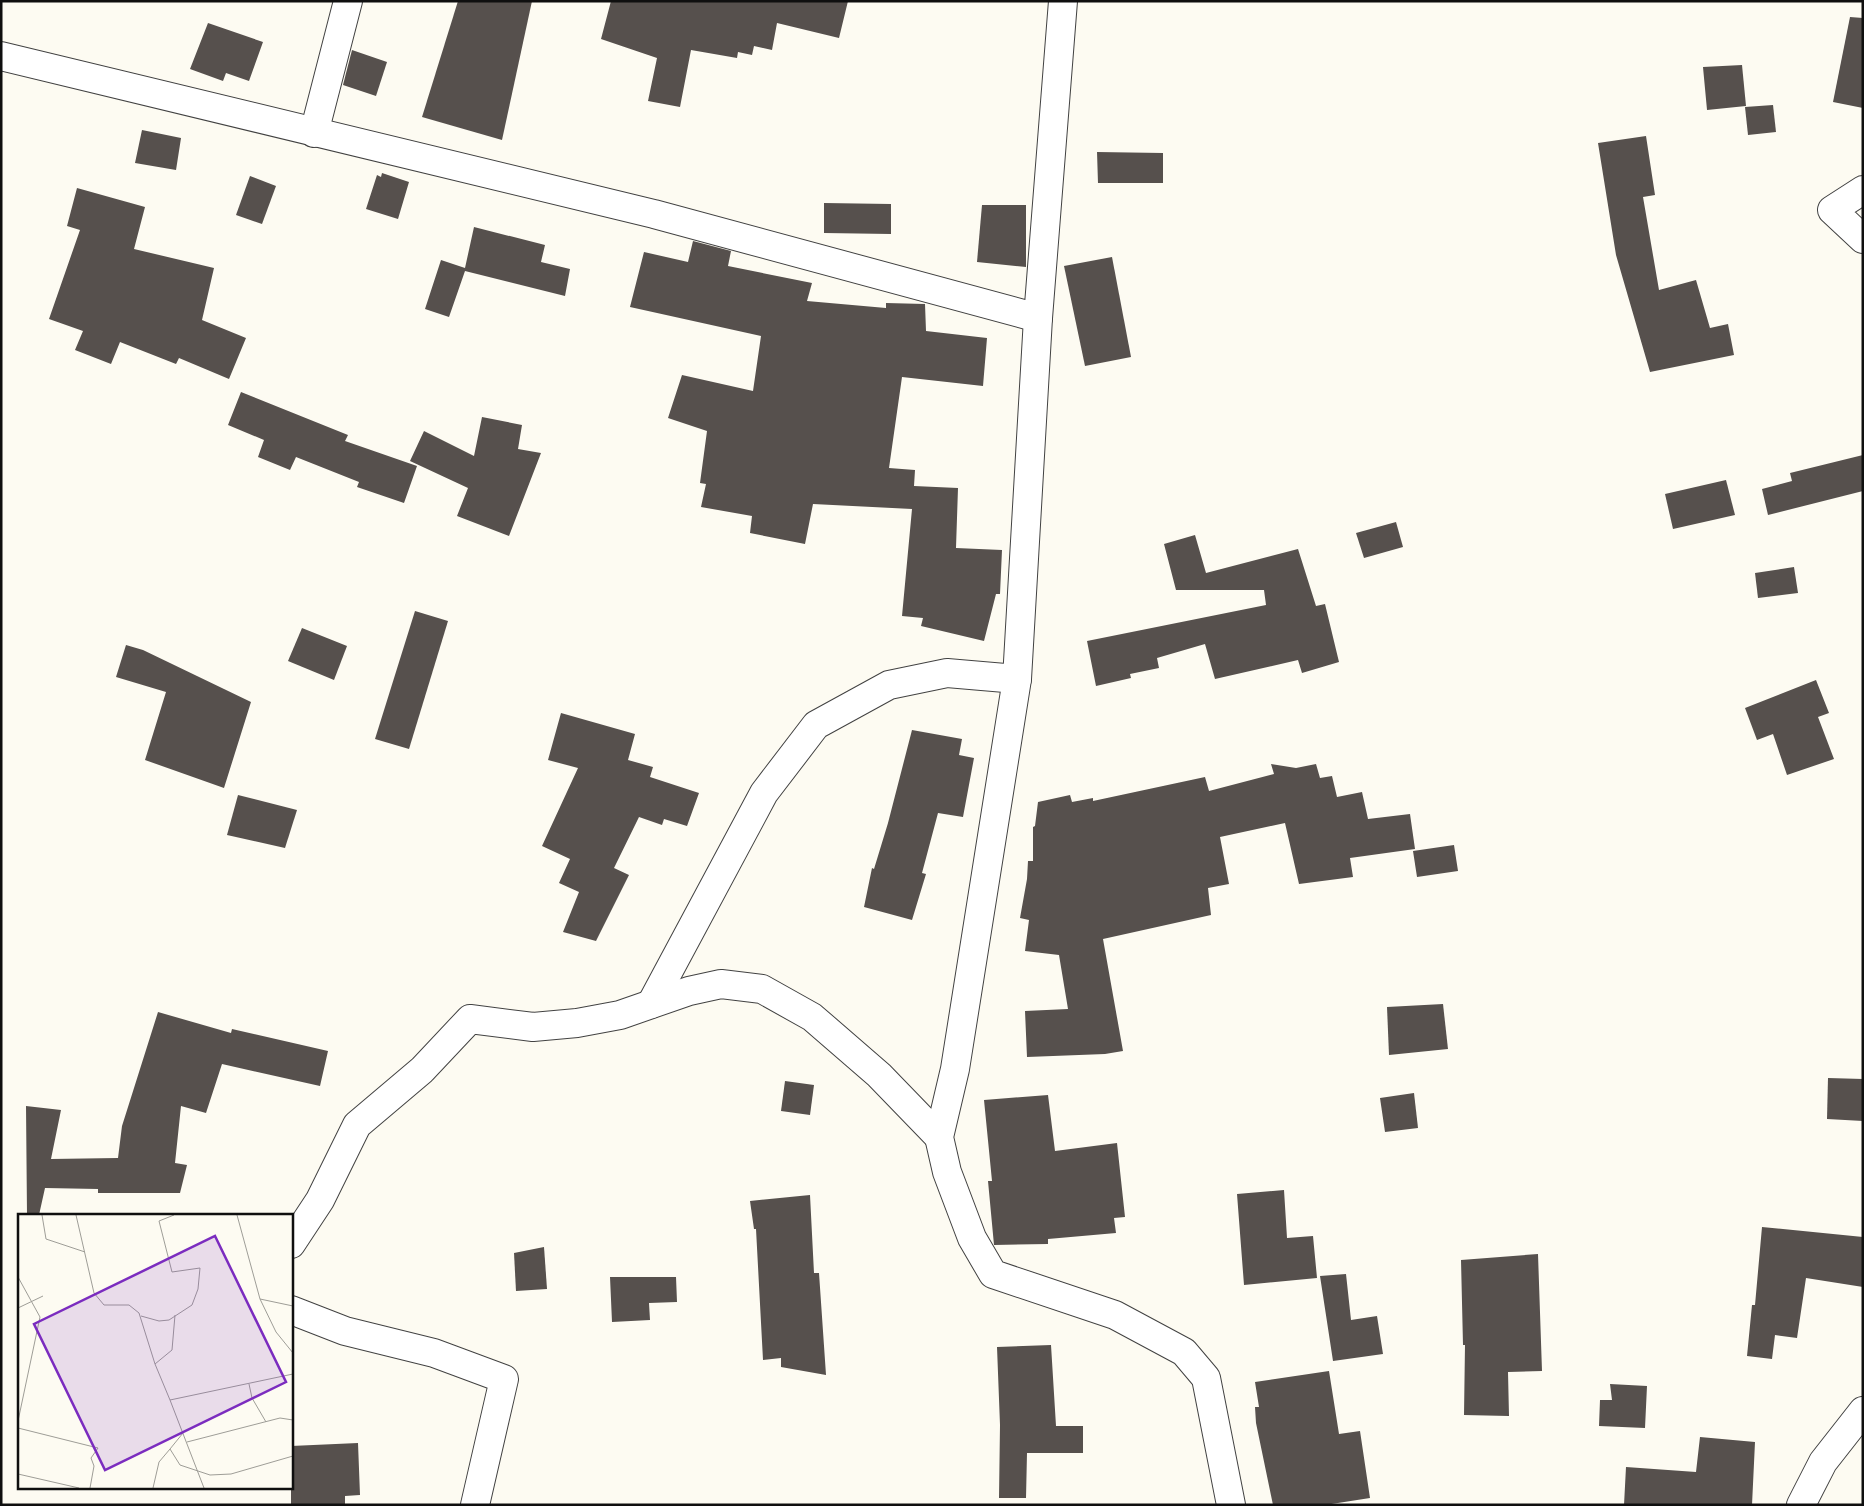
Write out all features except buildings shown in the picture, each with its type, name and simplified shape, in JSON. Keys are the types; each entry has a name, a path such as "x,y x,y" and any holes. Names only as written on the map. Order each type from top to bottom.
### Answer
{"street":[{"path":"314,133 348,1"},
{"path":"1063,1 1038,318 1017,679 955,1069 939,1137 947,1172 972,1238 993,1274 1115,1315 1184,1352 1206,1378 1231,1505"},
{"path":"1,56 654,214 1038,318"},
{"path":"1863,190 1832,210 1863,239"},
{"path":"651,1004 764,793 816,725 890,685 947,673 1017,679"},
{"path":"292,1242 320,1200 357,1125 422,1070 470,1019 533,1028 577,1023 620,1015 689,991 721,984 762,989 812,1017 879,1075 939,1137"},
{"path":"292,1310 345,1331 434,1353 504,1379 475,1505"},
{"path":"1801,1505 1823,1462 1863,1411"}]}
